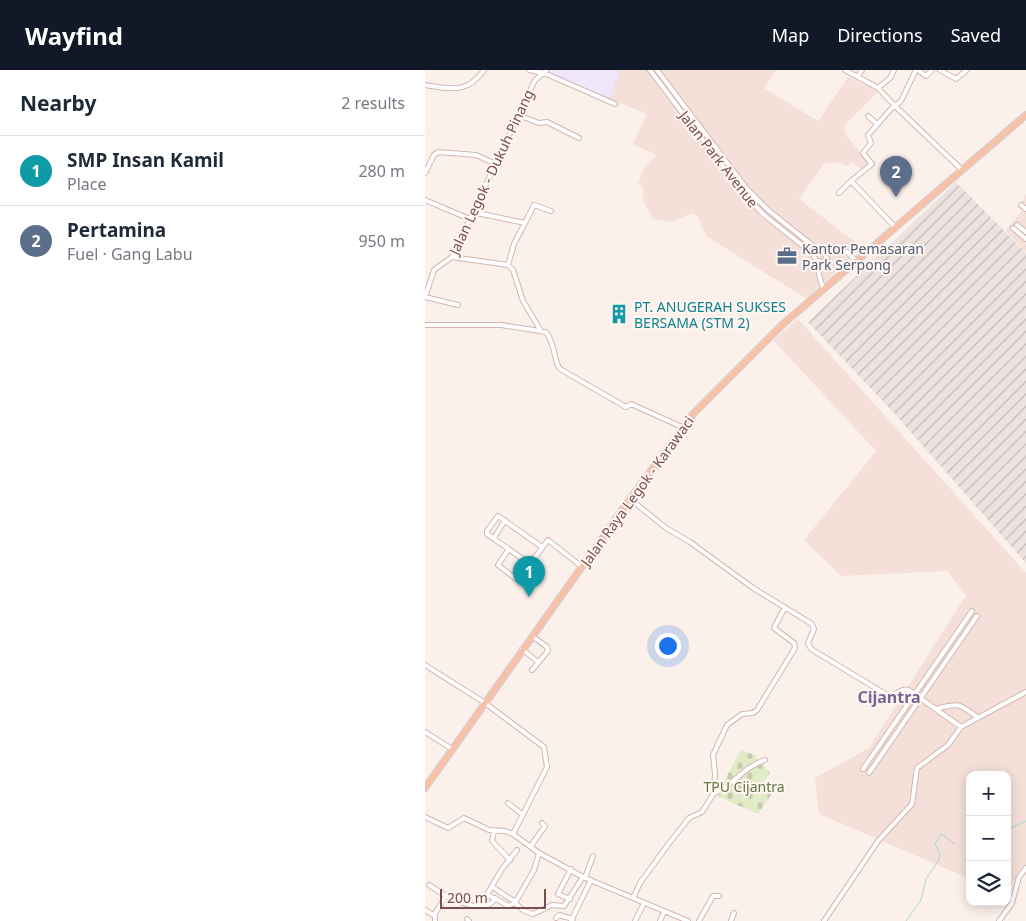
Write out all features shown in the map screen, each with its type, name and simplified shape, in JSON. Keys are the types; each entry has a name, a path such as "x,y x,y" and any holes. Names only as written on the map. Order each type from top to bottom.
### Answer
{"main road":[{"name":"Jalan Raya Legok - Karawaci","path":"425,788 581,566 682,427 740,366 824,289 1026,115"}],"street":[{"path":"425,85 449,88 465,87 472,84 484,70"},
{"path":"529,70 546,71 615,104"},
{"name":"Jalan Park Avenue","path":"650,70 730,177 754,205 813,254 818,261"},
{"name":"Jalan Park Avenue","path":"657,70 734,174 763,205 824,252"},
{"path":"845,70 878,88 962,170"},
{"path":"858,76 862,70"},
{"path":"878,88 890,78 894,70"},
{"path":"839,193 872,164 863,153 871,143 868,135 906,94 907,84 917,70 926,76 932,70"},
{"path":"940,70 956,79 967,70"},
{"name":"Jalan Legok - Dukuh Pinang","path":"425,297 434,270 452,257 535,80 546,71"},
{"path":"518,115 539,123 547,122 579,138"},
{"path":"868,116 877,124"},
{"path":"425,173 434,155 438,152 476,154 496,164"},
{"path":"851,181 895,227"},
{"path":"425,200 470,219"},
{"path":"754,205 758,200"},
{"path":"508,265 514,244 534,205 551,211"},
{"path":"758,209 763,205"},
{"path":"1021,205 1026,209"},
{"path":"472,212 525,223"},
{"path":"1026,232 1015,226 1026,240"},
{"path":"801,244 805,239"},
{"path":"824,289 817,275 818,261 825,262 827,259 824,252 847,252 856,261"},
{"path":"452,257 508,265 513,270 523,300 541,330"},
{"path":"425,297 458,305"},
{"path":"425,325 501,325 541,330 546,332 551,340 560,369 627,407 631,404 682,427"},
{"path":"629,499 665,528 813,626 808,643 811,649 897,701"},
{"path":"530,564 487,534 497,516 542,547"},
{"path":"494,538 505,520"},
{"path":"509,549 499,565 516,579 519,579 542,547 550,541 581,566"},
{"path":"633,898 640,883 670,842 689,818 702,812 714,793 713,755 727,725 742,714 753,713 757,710 795,648 794,643 774,628 785,607"},
{"path":"863,769 972,611"},
{"path":"869,773 977,616"},
{"path":"532,636 548,649 532,670"},
{"path":"522,649 539,662"},
{"path":"425,665 485,703 544,747 547,754 547,766 513,834"},
{"path":"930,672 935,676"},
{"path":"888,696 909,689 915,694"},
{"path":"824,921 879,841 912,804 917,768 948,745 961,727 1026,692"},
{"path":"920,698 961,727"},
{"path":"936,709 955,704 961,705 977,717"},
{"path":"891,728 897,732"},
{"path":"425,732 452,749"},
{"path":"714,793 724,789 729,782 751,765 765,760"},
{"path":"508,803 523,815"},
{"path":"425,817 448,828 462,818 467,818 494,831 505,831 513,834 539,853 584,877 688,921"},
{"path":"531,846 545,830 545,826 542,823"},
{"path":"494,831 492,841 510,860"},
{"path":"479,906 502,869 517,850"},
{"path":"487,894 508,906 515,902 534,870 539,853"},
{"path":"530,914 545,910 552,905 564,906 584,877 593,856"},
{"path":"999,921 1012,903 1019,877 1026,868"},
{"path":"570,898 558,894 571,869"},
{"path":"555,918 559,915 572,920 591,880"},
{"path":"429,885 446,896 479,906 488,906 495,898"},
{"path":"492,887 530,914"},
{"path":"434,915 446,896"},
{"path":"699,921 713,896 719,896"},
{"path":"635,921 644,902"},
{"path":"425,910 434,915 436,921"},
{"path":"660,921 664,912"},
{"path":"731,921 733,913"},
{"path":"529,919 530,914"}],"shaded area":[{"path":"552,70 776,70 764,88 818,121 848,77 878,92 844,126 846,135 870,164 863,170 851,162 847,166 835,162 824,164 799,199 862,247 807,299 706,236 698,217 693,213 671,222 653,219 643,201 643,186 638,183 644,168 656,155 633,144 647,114 575,85"},
{"path":"552,70 620,70 609,99 549,74"},
{"path":"956,182 1026,253 1026,563 894,413 808,322"},
{"path":"1026,194 1026,252 1006,231 1022,210 1018,207"},
{"path":"798,319 1026,573 1026,865 1011,885 1011,771 966,771 966,877 819,814 815,778 869,748 966,595 947,571 841,576 804,540 876,451 773,340"}],"green space":[{"name":"TPU Cijantra","path":"741,750 754,755 770,772 763,784 773,792 758,814 716,796"}],"waterway":[{"path":"1011,828 1026,821"},
{"path":"906,921 921,900 926,879 939,860 940,854 935,844 941,834 955,844"}],"place":[{"name":"Pertamina","path":"896,197"},
{"name":"Kantor Pemasaran Park Serpong","path":"787,256"},
{"name":"PT. ANUGERAH SUKSES BERSAMA (STM 2)","path":"619,314"},
{"name":"SMP Insan Kamil","path":"529,597"}],"district":[{"name":"Cijantra","path":"889,697"}]}
